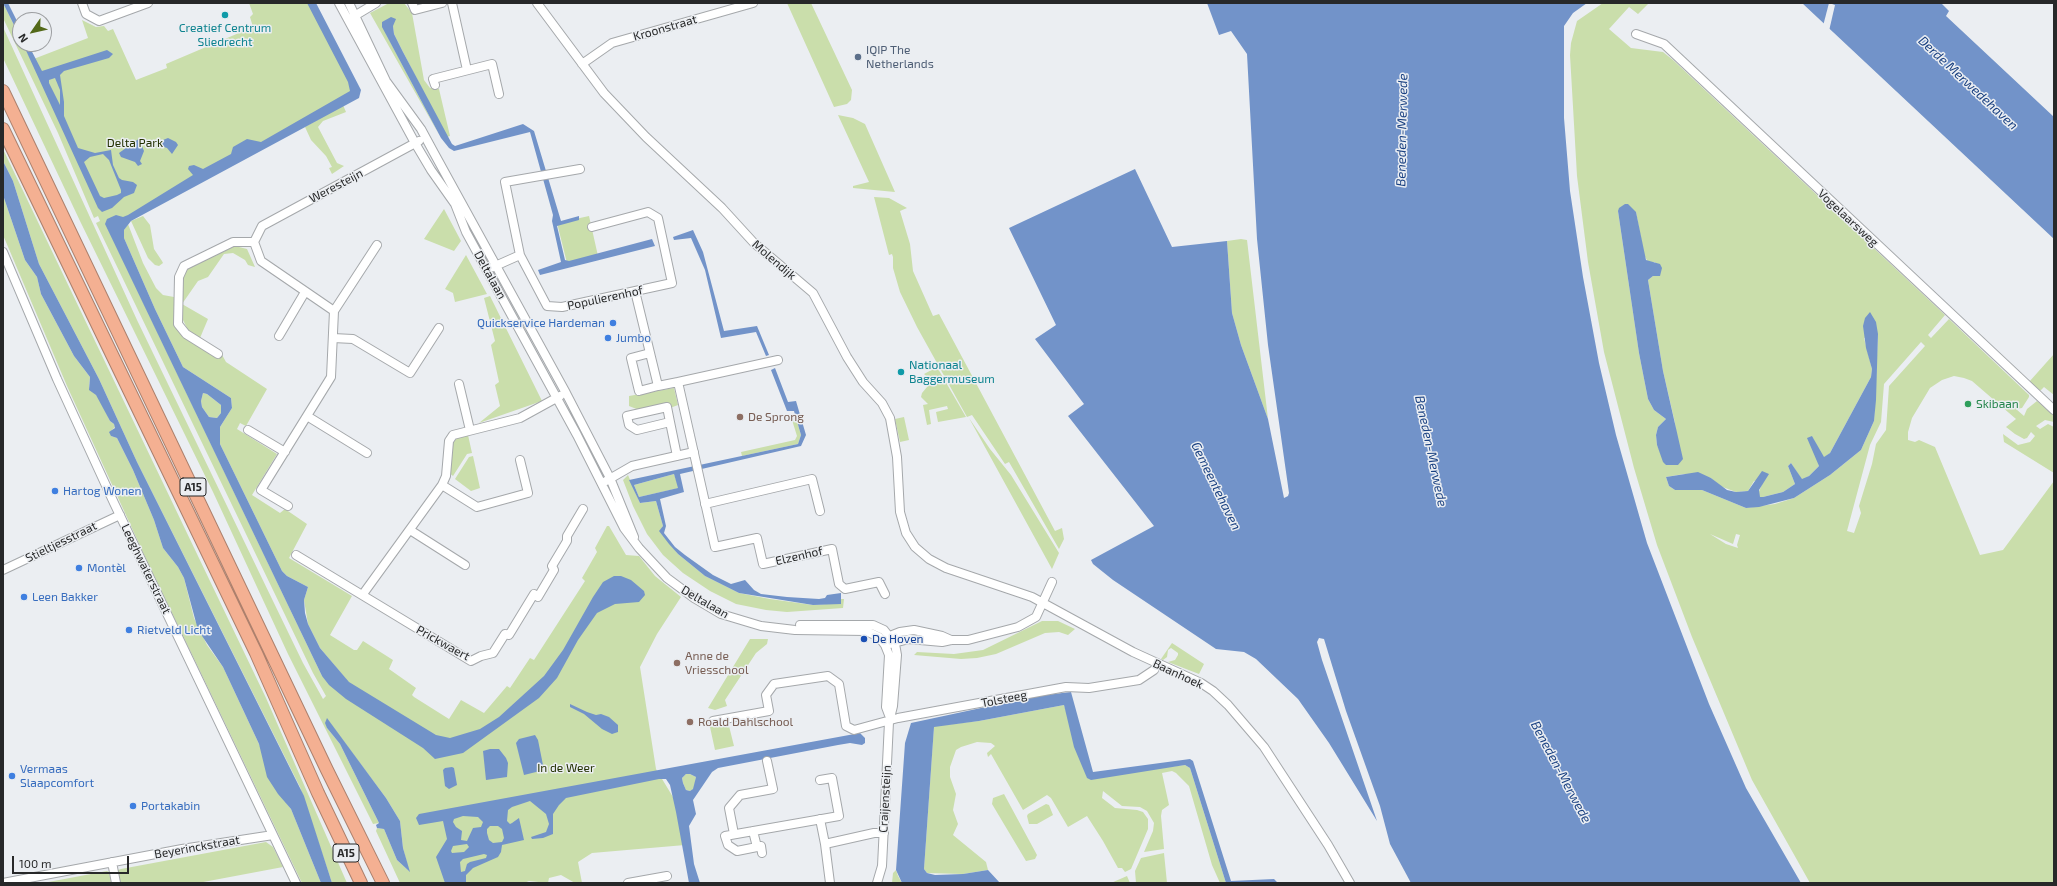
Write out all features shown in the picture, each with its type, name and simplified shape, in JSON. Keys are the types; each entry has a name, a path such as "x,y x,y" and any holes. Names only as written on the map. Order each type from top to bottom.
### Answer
{"highway":[{"name":"A15","path":"3,91 327,770 383,883"},
{"name":"A15","path":"3,129 256,653 318,793 361,883"}],"street":[{"path":"83,6 86,14 99,21 148,3"},
{"name":"Deltalaan","path":"339,3 415,143 431,170 449,193 487,270 556,398 600,484 624,528 638,548 667,578 694,598 721,614 761,626 786,629 866,631 879,637 886,645"},
{"name":"Deltalaan","path":"349,3 386,81 425,137 566,392 610,478 638,548"},
{"path":"348,20 376,3"},
{"path":"412,3 415,10 442,3"},
{"path":"452,3 467,70"},
{"name":"Molendijk","path":"537,3 604,93 666,158 722,208 763,251 813,293 847,357 863,382 882,403 890,418 897,457 900,512 906,533 915,547 929,559"},
{"name":"Kroonstraat","path":"582,64 612,43 753,3"},
{"name":"Vogelaarsweg","path":"1636,34 1664,44 2054,410"},
{"path":"435,85 433,79 492,64 499,94"},
{"name":"Weresteijn","path":"254,242 262,226 425,137"},
{"name":"Populierenhof","path":"580,169 550,173 506,182 520,255 547,306 562,307 672,283 658,218 648,212 592,228"},
{"path":"218,354 186,334 178,324 179,277 184,266 233,242 254,242 261,261 334,311"},
{"path":"288,506 261,490 331,377 334,311 377,245"},
{"name":"Leeghwaterstraat","path":"3,253 60,385 120,515 296,883"},
{"path":"487,270 520,255"},
{"path":"635,291 658,386"},
{"path":"280,336 305,292"},
{"path":"332,338 353,339 410,373 439,328"},
{"path":"650,353 631,358 639,391 778,360"},
{"name":"Elzenhof","path":"678,382 715,547 757,538 763,564 832,549 839,584 845,589 879,582 885,594"},
{"path":"459,384 470,430"},
{"path":"363,594 442,484 446,476 449,440 453,435 520,418 566,392"},
{"path":"670,422 637,430 629,424 627,416 667,407 678,456"},
{"path":"307,416 367,453"},
{"path":"248,430 284,452"},
{"path":"600,484 632,466 694,452"},
{"path":"442,484 477,507 528,493 520,460"},
{"path":"705,504 812,479 820,511"},
{"name":"Prickwaert","path":"296,554 471,661 481,656 493,653 505,634 509,635 534,594 538,597 554,570 552,566 567,540 567,536 583,509"},
{"name":"Stieltjesstraat","path":"3,570 120,515"},
{"path":"410,530 465,565"},
{"name":"Baanhoek","path":"929,559 966,576 1032,597 1133,652 1201,683 1213,691 1228,704 1264,747 1328,845 1350,883"},
{"path":"886,645 895,644 909,639 942,642 951,640 968,640 1018,627 1036,617 1052,582"},
{"name":"Deltalaan","path":"786,629 795,626 860,623 873,625 884,630 890,636"},
{"path":"886,645 890,636 900,632 914,630 942,636 951,640"},
{"name":"Craijensteijn","path":"877,883 882,866 889,718 893,706 897,654 895,644 890,636"},
{"name":"Craijensteijn","path":"886,645 889,655 886,707 889,718"},
{"name":"Tolsteeg","path":"714,721 769,711 766,695 774,684 828,676 839,684 846,726 852,730 889,718 898,718 1066,687 1089,688 1139,680 1154,670"},
{"path":"734,834 729,808 740,795 772,789 767,761"},
{"path":"753,831 759,850 737,852 728,845 725,836 734,834 839,816 832,778 820,780"},
{"path":"820,819 830,883"},
{"path":"825,844 874,833 884,833"},
{"name":"Beyerinckstraat","path":"3,883 112,862 273,835"},
{"path":"112,862 116,883"},
{"path":"630,883 667,876"}],"green space":[{"path":"3,3 12,21 12,37 3,18"},
{"path":"249,3 310,3 359,96 108,229 322,676 346,679 320,648 308,624 304,600 308,587 287,576 282,571 220,444 220,427 232,408 231,398 183,367 155,309 124,238 124,230 128,224 143,263 156,288 163,295 174,297 177,325 221,353 226,362 267,389 246,426 240,423 237,429 277,454 252,495 280,513 285,509 307,524 289,558 352,596 330,635 354,650 357,650 363,641 393,660 389,669 416,688 412,695 414,697 449,719 461,700 484,713 507,686 510,688 530,658 534,660 585,581 582,578 597,552 595,548 607,526 609,526 626,555 639,556 655,576 681,597 657,634 640,667 656,769 676,802 685,845 592,853 578,862 582,883 575,883 561,875 549,878 548,883 529,881 524,883 400,883 376,831 377,828 384,829 397,860 409,871 403,848 400,821 386,798 327,719 327,728 340,744 379,823 373,824 288,654 213,492 80,221 3,58 3,27 12,47 12,52 14,52 137,320 303,663 323,699 326,696 313,673 96,223 100,221 98,216 94,218 58,133 19,52 27,52 31,60 88,38 82,20 96,27 104,26 108,31 113,29 136,80 167,68 166,64 253,27 250,17 253,14"},
{"path":"389,3 404,3 412,13 424,80 430,88 439,89 450,136 447,137 394,34 393,26 386,34 441,138 370,13"},
{"path":"787,3 811,3 852,90 851,100 847,104 834,107"},
{"path":"1603,3 1649,3 1638,14 1629,7 1609,29 1631,48 1663,52 1673,60 1945,315 1928,335 1931,338 1949,319 2029,395 2022,408 2016,409 2024,416 2027,409 2037,401 2054,416 2054,422 2045,420 2036,426 2040,429 2048,424 2054,427 2054,473 2004,442 2003,434 2018,445 2030,442 2035,436 2031,432 2027,438 2024,439 2006,427 2016,419 1972,381 1964,378 1954,376 1942,380 1930,388 1912,418 1908,432 1908,440 1915,442 1919,440 1935,447 1980,555 2003,550 2054,481 2054,883 1810,883 1752,780 1692,637 1657,545 1634,468 1604,352 1588,262 1577,176 1570,55 1571,43 1577,21","holes":["1618,211 1636,212 1644,255 1648,262 1655,262 1660,276 1653,276 1648,280 1663,371 1675,423 1678,465 1666,465 1657,445 1656,435 1658,427 1666,419 1654,410 1648,399 1639,353","1878,334 1874,421 1861,450 1830,475 1794,498 1775,504 1746,508 1702,490 1675,490 1669,486 1666,477 1684,474 1711,478 1720,486 1736,492 1748,491 1754,481 1762,484 1758,494 1760,497 1763,497 1783,492 1795,484 1788,466 1791,463 1802,480 1809,476 1819,466 1812,436 1824,458 1830,453 1871,377 1872,369 1864,338","1921,342 1925,346 1889,386 1886,430 1876,444 1872,464 1859,506 1861,513 1854,533 1847,531 1870,445 1881,422 1884,384","1710,534 1733,544 1736,534 1740,535 1737,545 1738,548 1726,544"]},
{"path":"343,105 346,112 323,121 318,127 337,163 344,166 332,174 329,168 332,167 326,156 311,140 305,127"},
{"path":"838,115 853,118 865,124 895,192 853,188 853,186 869,182"},
{"path":"3,149 266,698 347,883 332,883 300,787 137,462 99,379 39,264 13,181 3,161"},
{"path":"3,195 25,260 37,277 41,294 74,356 90,377 89,387 99,398 110,421 114,424 115,427 112,430 111,436 117,438 133,470 154,520 163,548 178,567 184,578 194,618 207,645 223,667 287,804 291,809 321,883 302,883 146,559 67,386 3,235"},
{"path":"874,197 889,198 907,208 900,211 910,244 913,271 933,316 939,314 1055,531 1062,528 1064,539 1059,549 1009,462 1005,464 972,415 967,417 917,327 900,292 893,268 893,257 892,254 889,255"},
{"path":"444,209 461,241 454,251 424,239"},
{"path":"143,216 150,225 154,249 163,263 159,266 155,265 148,258 131,221"},
{"path":"589,216 598,256 567,263 557,223"},
{"path":"1241,239 1247,240 1268,419 1241,345 1232,313 1227,241"},
{"path":"235,246 247,249 255,267 248,265 245,260 233,253 224,254 208,277 198,281 182,303 183,278 184,273 188,269"},
{"path":"466,255 487,294 455,302 453,293 445,289"},
{"path":"490,296 542,401 479,423 500,406 495,385 499,382 491,345 495,341 484,298"},
{"path":"182,304 208,319 200,338 188,330 182,318"},
{"path":"2054,354 2054,395 2044,387 2039,392 2029,382"},
{"path":"937,367 966,417 938,422 936,412 948,409 947,406 929,410 931,424 927,425 923,405 928,404 921,397 922,393 932,381 924,374"},
{"path":"674,388 678,405 670,408 639,410 629,406 629,396"},
{"path":"203,393 207,394 221,405 221,413 217,418 209,417 202,407 201,401"},
{"path":"904,417 909,440 900,442 895,419"},
{"path":"796,418 801,435 798,444 742,456 741,452 795,440 797,436 792,420"},
{"path":"969,418 990,449 1011,475 1059,553 1052,569"},
{"path":"468,435 472,453 467,454 453,476 448,472 451,445 457,438"},
{"path":"473,456 480,488 471,491 455,479 469,457"},
{"path":"674,474 679,488 639,497 634,485"},
{"path":"628,475 640,503 656,501 663,526 660,531 678,554 705,576 739,593 770,599 813,605 841,603 841,599 844,599 843,608 787,612 766,610 736,604 710,591 683,573 663,555 647,534 633,506 623,480"},
{"path":"1042,621 1058,621 1075,629 1068,635 1059,632 1045,633 996,654 977,658 961,659 914,655 917,652 954,654 983,650"},
{"path":"750,639 768,639 767,644 756,653 725,700 727,706 715,710 708,708"},
{"path":"1172,643 1204,664 1199,674 1168,662 1175,660 1178,655 1178,653 1171,648 1168,650 1167,657 1163,660 1161,659"},
{"path":"1064,705 1087,777 1185,765 1190,768 1226,883 1220,883 1212,865 1189,786 1176,773 1172,771 1162,773 1169,805 1162,810 1161,816 1164,849 1144,852 1153,831 1154,823 1147,811 1140,807 1122,806 1103,791 1102,798 1115,808 1143,812 1148,819 1148,829 1131,869 1125,872 1122,868 1118,868 1087,816 1068,827 1051,798 1047,795 1023,810 991,754 988,757 987,753 995,746 991,743 977,742 956,750 950,767 950,777 956,794 953,810 958,824 953,835 986,862 988,870 963,874 927,873 924,869 934,726 979,721"},
{"path":"721,724 722,727 729,726 734,746 715,750 710,727"},
{"path":"686,774 696,777 694,789 690,791 686,790 683,783 682,778"},
{"path":"1004,794 1037,855 1035,859 1026,861 992,804 993,798"},
{"path":"1046,804 1049,805 1053,815 1037,824 1029,824 1028,814"},
{"path":"266,842 273,847 283,867 198,883 120,883 118,870 121,869"},
{"path":"1164,853 1167,883 1136,883 1135,871 1141,858"},
{"path":"896,870 902,883 892,883 893,873"},
{"path":"107,871 109,872 111,883 43,883"},
{"path":"1127,876 1130,883 1111,883"}],"water":[{"path":"3,3 8,3 12,12 12,21"},
{"path":"307,3 316,3 361,90 359,98 131,221 124,230 124,238 155,309 183,367 231,398 232,408 220,427 220,444 282,571 287,576 308,587 304,600 305,613 308,624 320,648 349,682 436,735 450,738 480,729 499,717 544,676 563,650 603,582 614,576 621,576 631,580 644,591 645,595 639,602 615,604 597,613 578,640 557,678 539,698 463,753 435,759 423,748 346,699 329,685 322,676 105,224 107,219 116,215 123,217 128,215 193,175 188,169 189,166 194,165 203,169 231,154 233,147 247,139 261,142 350,91 348,82","holes":["203,393 207,394 221,405 221,413 217,418 209,417 202,407 201,401"]},
{"path":"1207,3 1587,3 1573,13 1564,26 1564,118 1570,191 1583,277 1599,363 1616,435 1647,543 1709,704 1746,788 1801,883 1411,883 1390,844 1380,806 1346,711 1324,639 1319,638 1317,642 1322,660 1377,821 1329,743 1298,699 1256,659 1244,652 1216,649 1113,580 1093,564 1091,560 1154,526 1068,416 1084,404 1035,339 1056,325 1009,228 1135,169 1172,247 1227,241 1232,313 1241,345 1268,419 1284,498 1288,496 1289,493 1268,345 1257,239 1247,54 1231,31 1219,35"},
{"name":"Derde Merwedehaven","path":"1802,3 1941,3 1949,11 1946,16 2054,117 2054,239"},
{"path":"391,17 396,19 393,26 394,34 452,144 455,146 523,124 534,131 561,221 579,216 579,220 557,226 565,260 569,261 652,239 655,246 540,275 538,270 561,262 552,221 553,215 530,132 454,151 449,148 441,138 382,27 382,22"},
{"path":"107,50 113,54 109,58 64,71 60,75 64,102 64,116 78,148 95,153 111,150 113,165 119,178 133,182 137,185 134,193 124,197 112,208 102,212 98,208 27,52 32,52 42,71","holes":["55,78 60,90 60,105 49,83 49,80","103,154 109,160 121,193 104,198 100,196 84,162 90,157"]},
{"path":"140,138 143,140 141,144 144,151 140,161 142,164 138,166 135,162 121,157 119,153"},
{"path":"168,138 176,142 178,145 172,154 167,148 158,145 158,142"},
{"path":"3,161 13,181 39,264 99,379 137,462 304,796 332,883 321,883 291,809 278,794 267,777 259,744 223,667 198,630 184,578 178,567 163,548 154,520 133,470 117,438 111,436 109,432 115,428 114,424 110,421 96,395 89,390 90,377 74,356 41,294 37,277 25,260 3,195"},
{"path":"1625,204 1628,204 1636,212 1646,260 1660,264 1662,268 1660,276 1653,276 1648,280 1663,371 1683,459 1678,465 1666,465 1663,462 1657,445 1656,435 1658,427 1666,419 1654,410 1648,399 1639,353 1618,211 1619,208"},
{"path":"693,230 703,252 724,331 757,326 769,355 766,356 756,332 721,338 705,270 691,238 674,240 673,237"},
{"path":"1870,312 1876,322 1878,334 1876,400 1874,421 1861,450 1830,475 1794,498 1759,507 1746,508 1702,490 1675,490 1669,486 1666,477 1698,472 1711,478 1727,490 1736,492 1748,491 1762,471 1769,474 1759,490 1760,497 1763,497 1783,492 1795,484 1788,466 1791,463 1802,479 1809,476 1819,466 1807,438 1812,436 1824,457 1830,453 1871,377 1872,369 1866,348 1863,326 1865,318"},
{"path":"775,368 788,402 796,401 806,435 801,446 680,474 684,492 660,499 666,526 664,533 675,547 685,555 713,575 731,584 745,580 754,590 761,594 787,597 819,599 825,598 827,595 841,593 841,604 813,605 739,593 705,576 678,554 669,544 659,531 663,526 656,501 640,503 629,480 798,444 801,435 794,411 787,411 771,370","holes":["674,474 678,488 639,497 634,485"]},
{"path":"1071,692 1093,772 1190,759 1193,761 1231,881 1274,879 1277,882 1226,883 1190,768 1185,765 1091,780 1087,778 1074,747 1064,705 979,721 934,727 924,869 927,873 935,875 963,874 988,870 1000,883 902,883 896,870 905,743 911,723 1037,696"},
{"path":"570,704 596,715 601,714 609,717 618,725 618,732 612,734 602,729 584,714 570,707"},
{"path":"327,718 386,798 400,821 403,848 410,872 397,860 384,829 377,828 376,825 379,823 340,744 327,728 325,723"},
{"path":"860,733 865,738 865,743 862,745 850,743 838,745 718,768 712,772 693,800 696,814 689,826 694,864 700,883 689,883 676,812 670,785 666,779 659,779 566,798 553,814 553,834 543,838 532,839 531,837 546,832 549,824 546,814 530,801 512,807 508,810 507,821 510,824 519,818 524,840 502,845 501,852 498,857 473,868 466,875 466,883 445,883 436,857 447,839 443,821 419,825 416,818 419,814","holes":["686,774 696,777 693,789 690,791 686,790 682,778","463,816 478,817 483,822 481,827 473,828 467,841 461,840 462,831 456,827 453,822 454,819","490,826 498,826 502,829 504,838 502,842 493,843 489,840 487,829","467,844 469,847 464,852 452,853 451,851 453,846","484,854 487,855 486,858 470,862 467,864 465,871 461,872 460,862 463,859"]},
{"path":"535,735 538,740 544,770 524,775 516,743 519,739"},
{"path":"499,749 506,758 508,763 507,777 486,780 483,751"},
{"path":"445,768 454,768 457,785 449,789 445,786 443,770"}],"pier":[{"path":"1829,3 1835,5 1829,31 1823,26"}],"place":[{"name":"Creatief Centrum Sliedrecht","path":"225,15"},
{"name":"IQIP The Netherlands","path":"858,57"},
{"name":"Quickservice Hardeman","path":"613,323"},
{"name":"Jumbo","path":"608,338"},
{"name":"Nationaal Baggermuseum","path":"901,372"},
{"name":"Skibaan","path":"1968,404"},
{"name":"De Sprong","path":"740,417"},
{"name":"Hartog Wonen","path":"55,491"},
{"name":"Montèl","path":"79,568"},
{"name":"Leen Bakker","path":"24,597"},
{"name":"Rietveld Licht","path":"129,630"},
{"name":"De Hoven","path":"864,639"},
{"name":"Anne de Vriesschool","path":"677,663"},
{"name":"Roald Dahlschool","path":"690,722"},
{"name":"Vermaas Slaapcomfort","path":"12,776"},
{"name":"Portakabin","path":"133,806"}],"water label":[{"name":"Beneden-Merwede","path":"1402,130"},
{"name":"Beneden-Merwede","path":"1431,451"},
{"name":"Gemeentehaven","path":"1216,486"},
{"name":"Beneden-Merwede","path":"1561,772"}],"park label":[{"name":"Delta Park","path":"135,143"},
{"name":"In de Weer","path":"566,768"}]}
